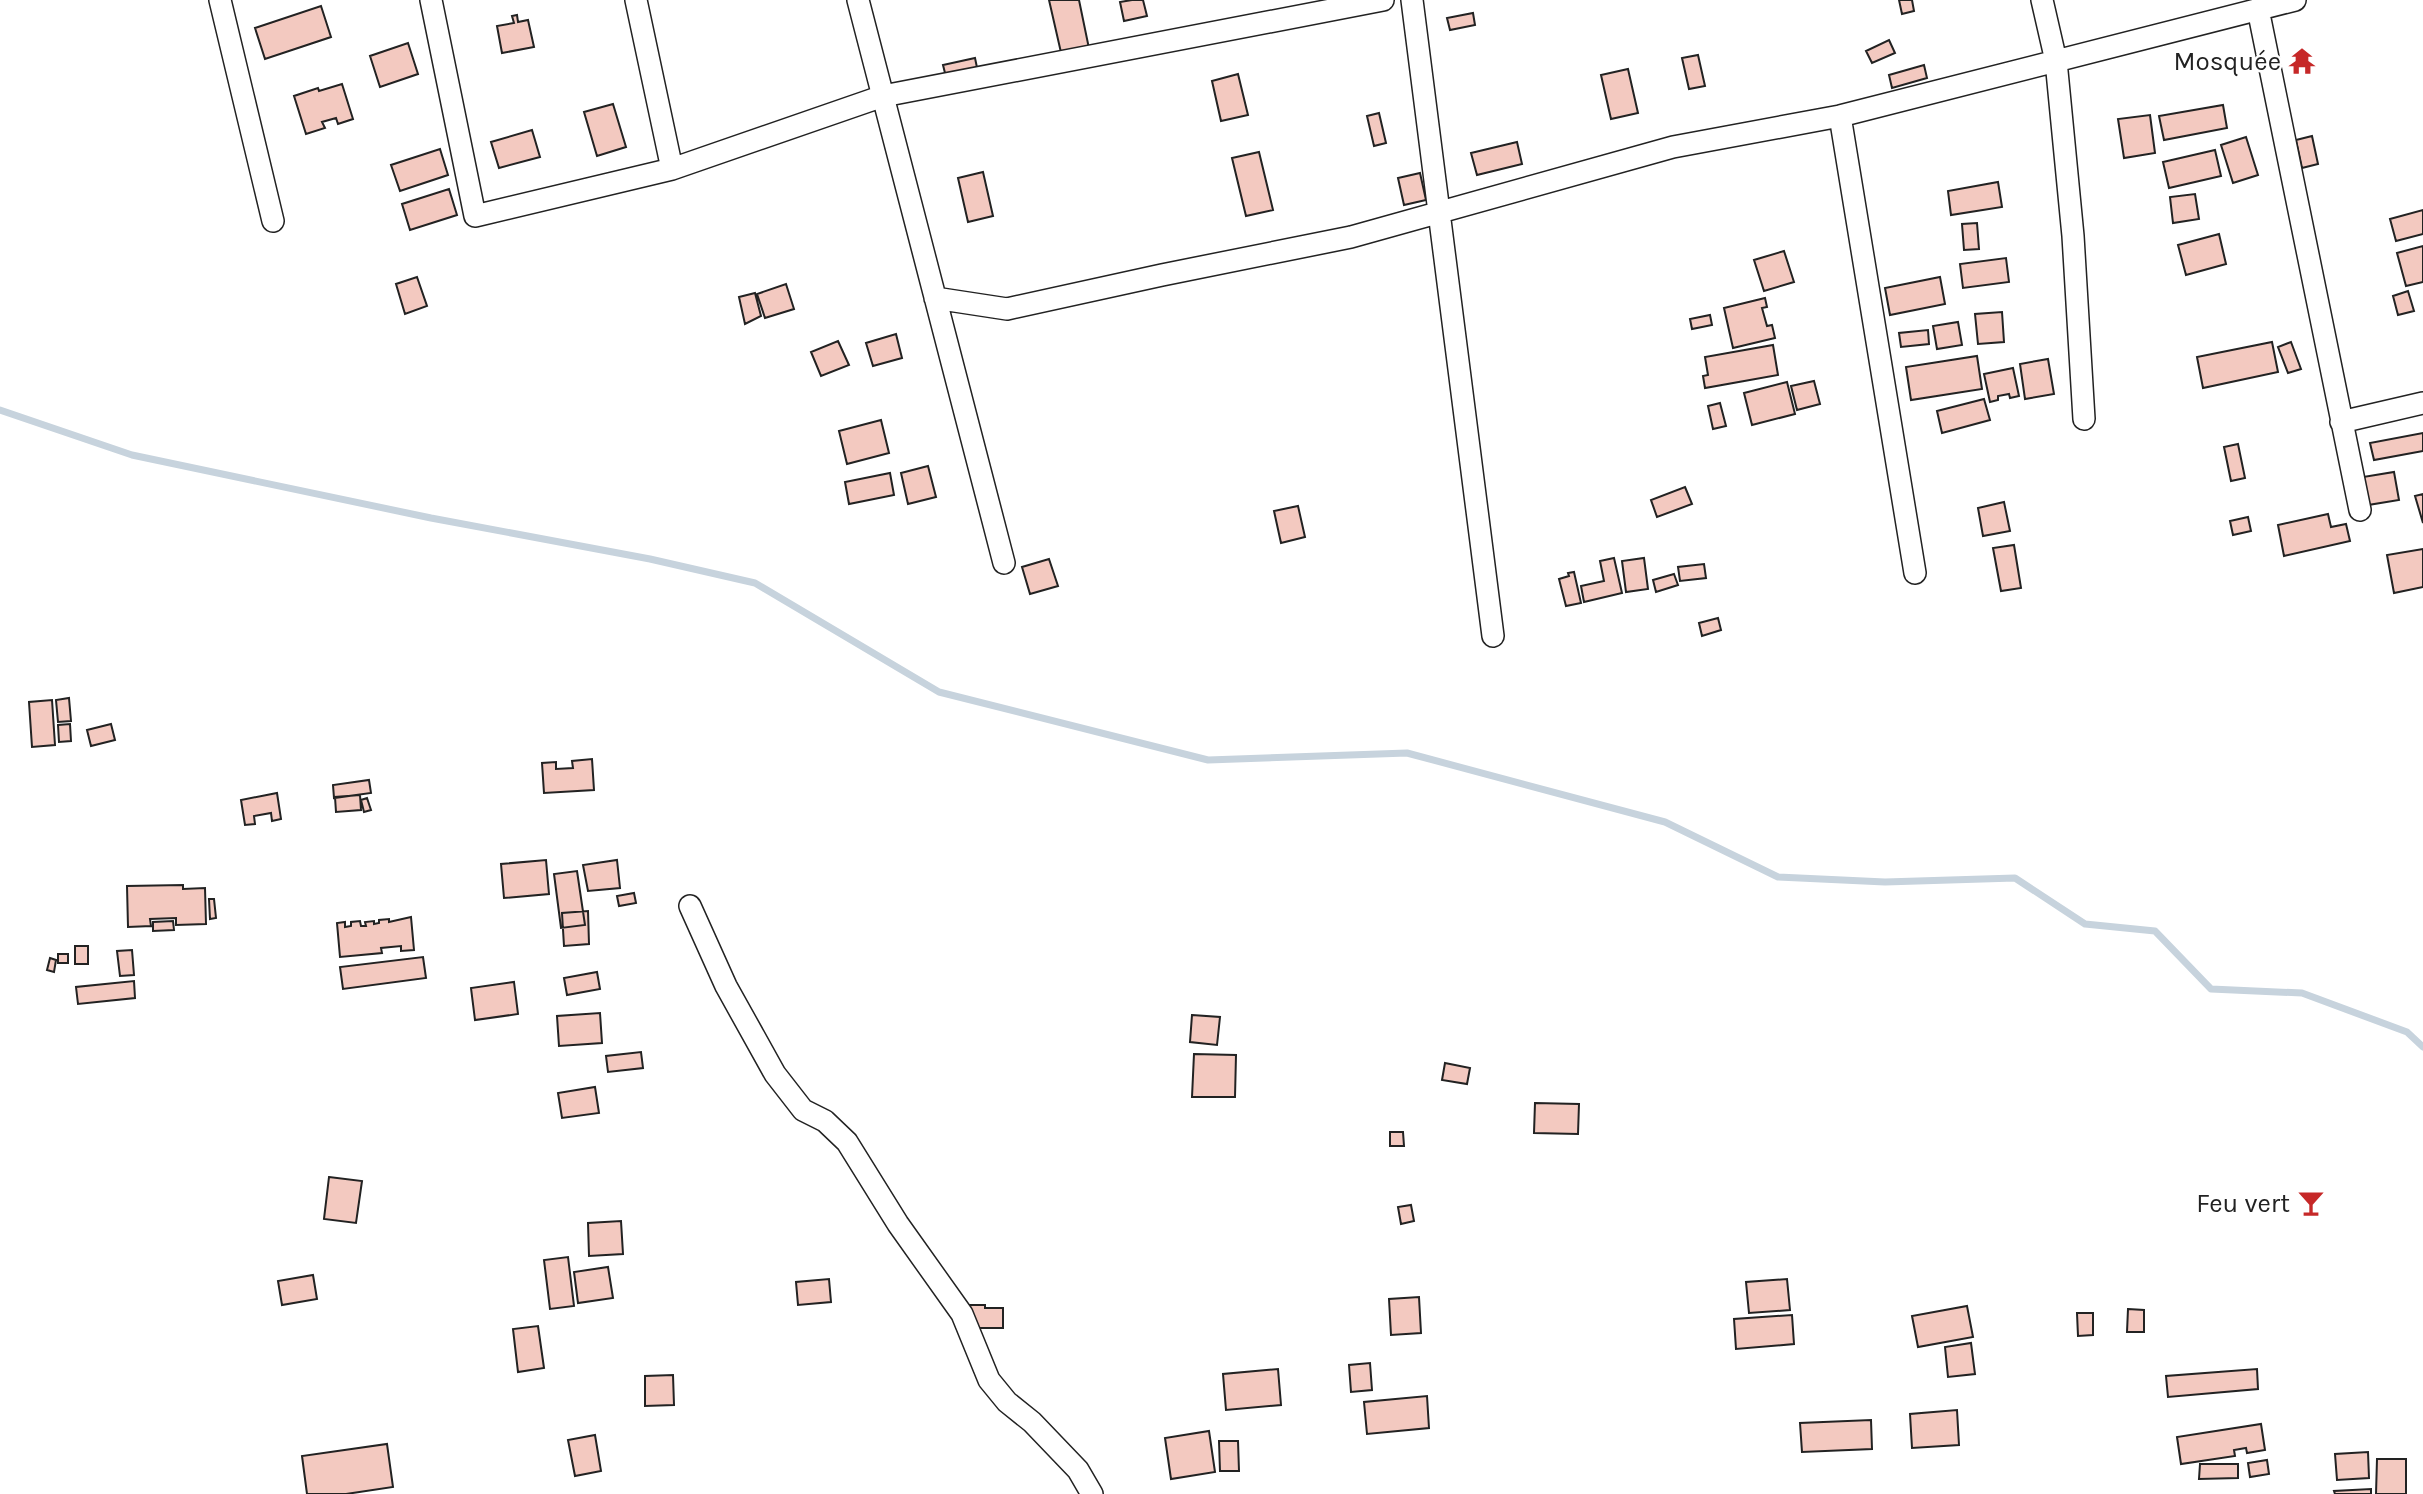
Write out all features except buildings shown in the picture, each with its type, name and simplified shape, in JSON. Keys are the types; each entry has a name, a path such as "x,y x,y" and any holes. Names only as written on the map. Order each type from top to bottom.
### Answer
{"street":[{"path":"220,0 273,221"},
{"path":"431,0 475,216 672,169 883,96 1383,0"},
{"path":"636,0 672,169"},
{"path":"858,0 1004,563"},
{"path":"1412,0 1493,636"},
{"path":"2042,0 2056,61 2073,236 2084,419"},
{"path":"935,298 1007,309 1351,237 1673,147 1840,116 2295,0"},
{"path":"2258,9 2360,510"},
{"path":"1840,116 1915,573"},
{"path":"2342,422 2423,403"},
{"path":"690,906 726,986 775,1074 803,1110 825,1121 847,1142 898,1224 962,1314 989,1380 1007,1402 1032,1422 1078,1470 1092,1494"}],"waterway":[{"path":"0,410 132,455 431,518 650,559 755,583 939,692 1208,760 1407,753 1665,822 1778,877 1885,882 2015,878 2085,924 2155,931 2211,989 2302,993 2407,1032 2423,1047"}],"place":[{"name":"Mosquée","path":"2302,61"},
{"name":"Feu vert","path":"2311,1203"}]}
